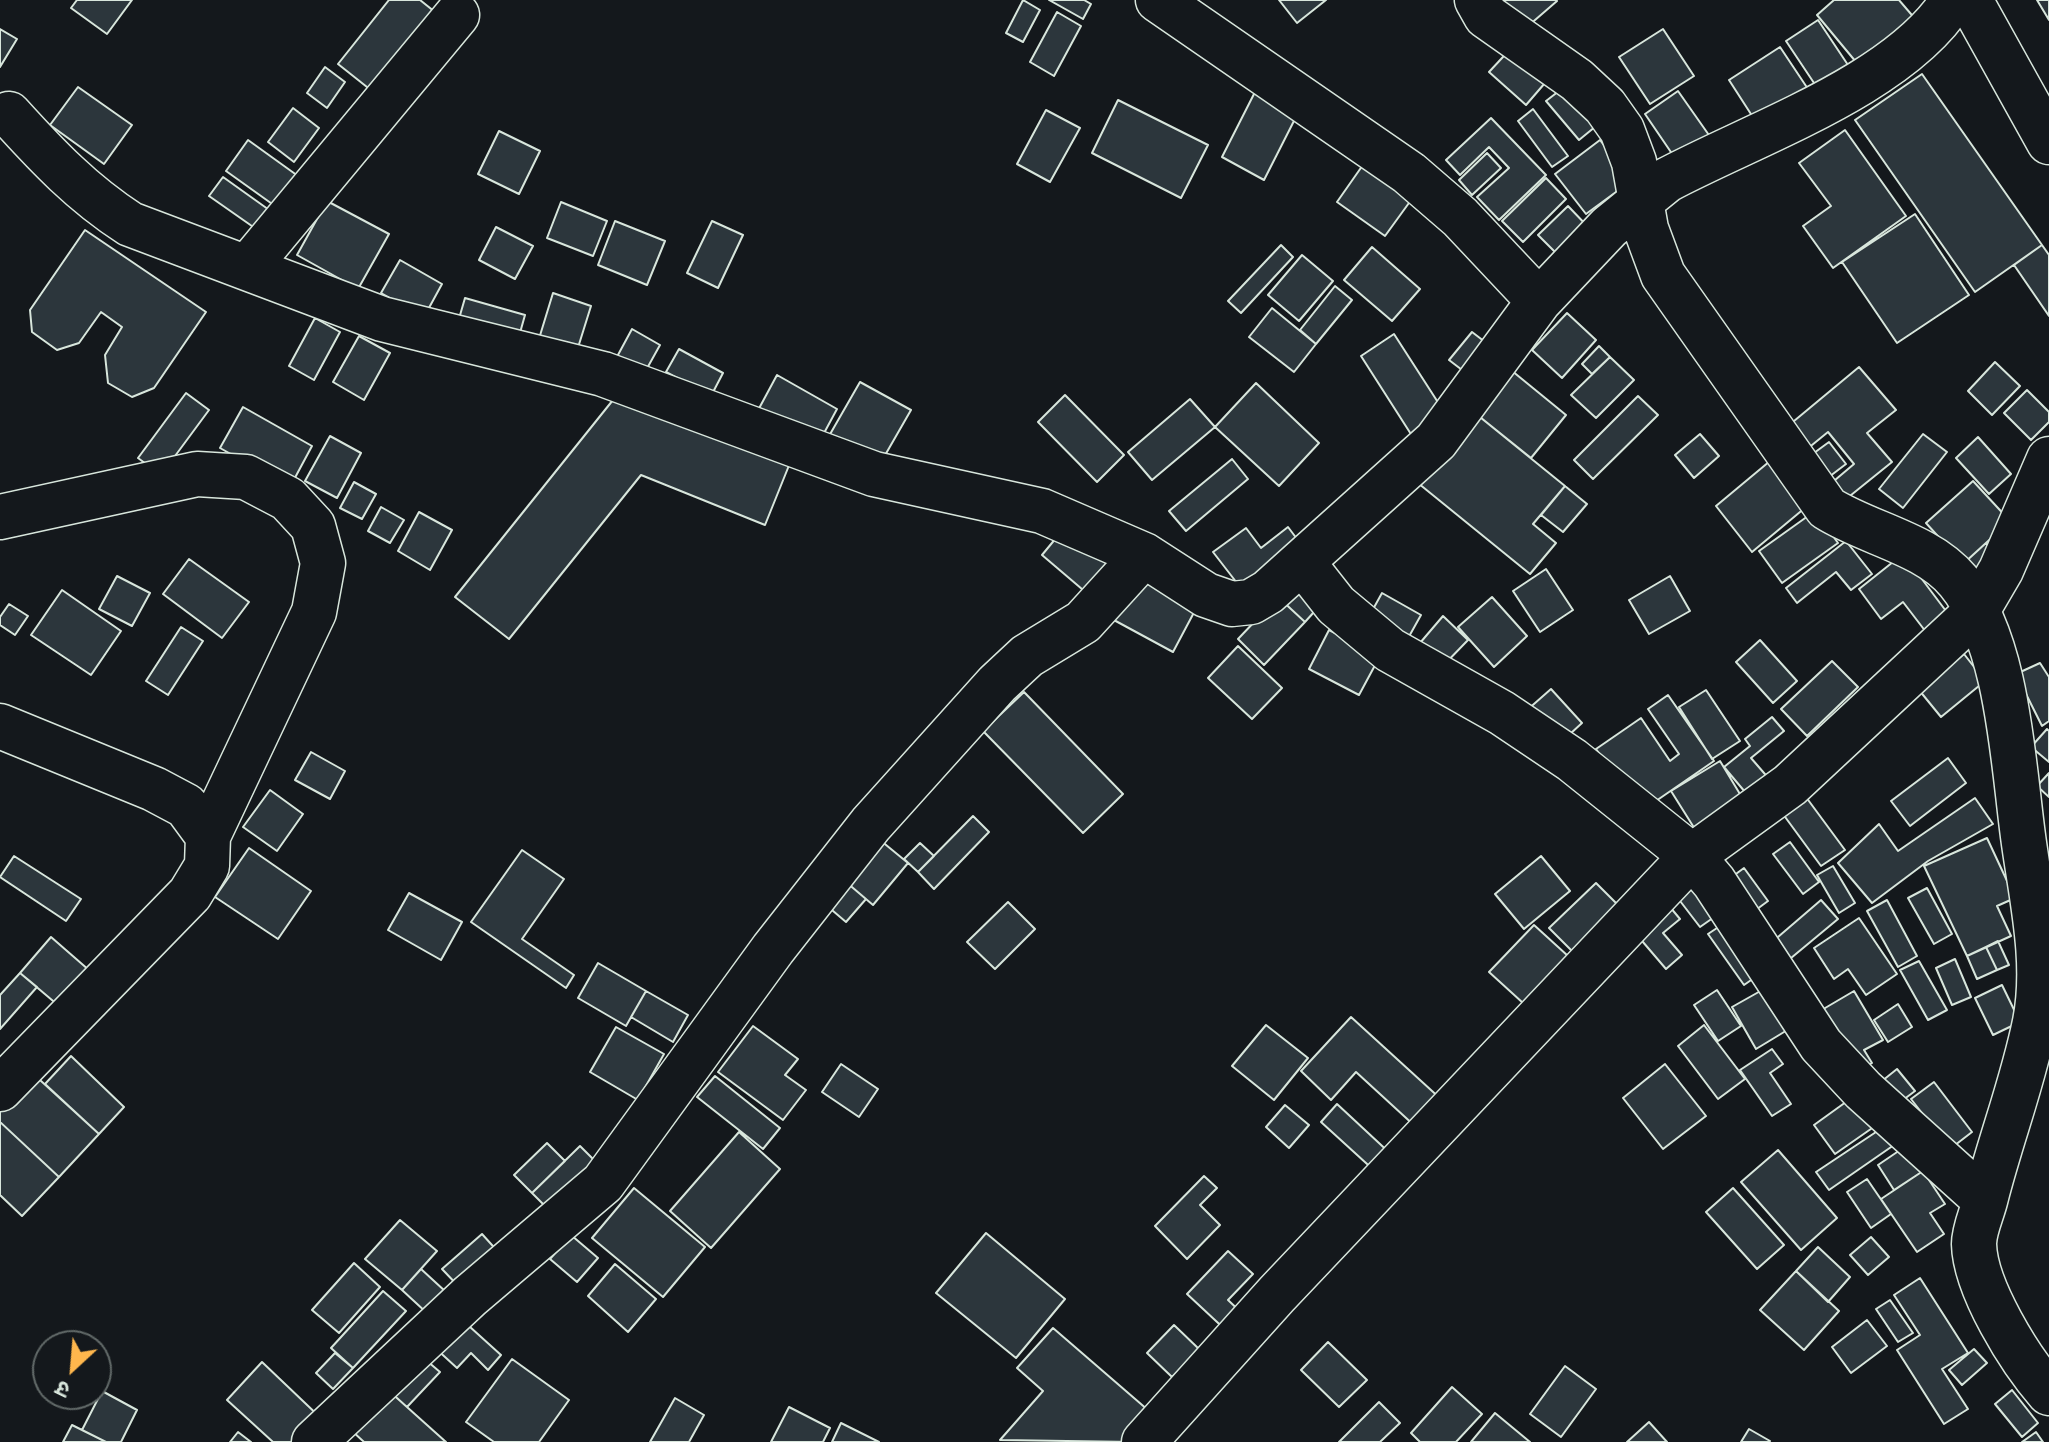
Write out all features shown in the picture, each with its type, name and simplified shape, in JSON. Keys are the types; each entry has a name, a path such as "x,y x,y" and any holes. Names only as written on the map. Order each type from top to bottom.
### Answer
{"street":[{"path":"1158,0 1409,173 1460,217 1539,301"},
{"path":"1477,0 1486,16 1577,80 1605,106 1622,130 1642,199 1646,229 1663,275 1827,508 1854,525 1906,545 1933,561 1957,580 1977,611 1996,664 2007,713 2040,962 2036,1018 2021,1087 1974,1243 1993,1309 2049,1393"},
{"path":"9,114 62,172 93,200 130,224 382,319 603,374 874,474 1042,511 1144,555 1206,595 1232,604 1251,602 1268,592 1436,441 1539,301 1609,227 1642,199 1667,180 1877,72 1940,20 1953,0"},
{"path":"1970,0 2049,142"},
{"path":"247,268 457,15"},
{"path":"0,517 197,474 246,477 288,499 313,526 323,563 314,612 208,836 207,866 190,894 0,1089"},
{"path":"1144,1442 1277,1294 1692,856 1790,785 1977,611 2045,483"},
{"path":"314,1442 470,1296 603,1183 773,949 871,824 997,684 1027,656 1083,622 1144,555"},
{"path":"1303,563 1336,605 1390,650 1502,713 1572,760 1692,856 1714,882 1821,1045 1863,1090 1985,1200"},
{"path":"0,726 154,789 186,806 208,836"}],"building":[{"path":"77,0 132,0 107,34 71,8"},
{"path":"389,0 420,0 435,12 372,91 338,64"},
{"path":"1023,0 1040,10 1023,42 1006,33"},
{"path":"1049,0 1084,0 1091,4 1083,19"},
{"path":"1279,0 1326,0 1297,23"},
{"path":"1491,0 1556,0 1557,1 1520,33"},
{"path":"1834,0 1899,0 1917,21 1861,68 1817,15"},
{"path":"2037,0 2049,0 2049,20"},
{"path":"1057,12 1081,26 1054,76 1030,62"},
{"path":"1818,20 1850,68 1818,89 1786,41"},
{"path":"0,29 17,39 0,67"},
{"path":"1663,29 1694,76 1650,104 1619,57"},
{"path":"1515,44 1551,76 1526,105 1489,72"},
{"path":"1780,47 1810,92 1758,125 1729,80"},
{"path":"325,67 345,82 327,108 307,93"},
{"path":"1922,74 2042,245 1975,292 1855,120"},
{"path":"1568,84 1601,122 1579,140 1546,101"},
{"path":"78,87 132,125 104,164 50,125"},
{"path":"1678,91 1711,138 1677,161 1645,114"},
{"path":"1255,92 1298,113 1264,180 1222,157"},
{"path":"1118,100 1208,145 1181,198 1092,153"},
{"path":"293,108 319,128 294,162 268,142"},
{"path":"1533,109 1568,156 1552,167 1518,121"},
{"path":"1046,110 1080,128 1050,182 1017,164"},
{"path":"1491,118 1546,175 1499,220 1477,197 1509,168 1489,147 1460,175 1446,160"},
{"path":"1845,130 1906,216 1833,268 1803,226 1831,206 1799,163"},
{"path":"499,131 540,151 519,194 478,174"},
{"path":"248,140 298,176 275,206 226,171"},
{"path":"1600,140 1631,181 1586,214 1555,174"},
{"path":"1487,153 1501,168 1472,195 1459,180"},
{"path":"1365,162 1414,196 1385,236 1337,202"},
{"path":"223,177 272,212 259,231 209,196"},
{"path":"1546,178 1566,199 1523,242 1502,221"},
{"path":"327,201 389,234 358,289 297,255"},
{"path":"561,202 607,221 593,256 547,238"},
{"path":"1568,206 1590,229 1561,258 1538,235"},
{"path":"1915,214 1969,295 1897,343 1842,262"},
{"path":"615,221 665,241 647,285 598,265"},
{"path":"712,221 743,235 718,288 687,273"},
{"path":"496,227 533,246 515,279 479,260"},
{"path":"85,230 206,312 154,388 132,397 108,383 105,355 122,327 101,312 79,343 57,350 32,332 30,310"},
{"path":"1281,245 1293,257 1241,313 1228,301"},
{"path":"2042,245 2049,255 2049,316 2014,265"},
{"path":"1372,247 1420,289 1392,321 1344,280"},
{"path":"1302,255 1333,281 1299,321 1268,295"},
{"path":"400,260 442,284 424,317 381,293"},
{"path":"1335,286 1352,300 1316,344 1300,330"},
{"path":"553,293 591,306 576,354 538,342"},
{"path":"465,298 525,315 516,347 456,329"},
{"path":"1272,308 1316,344 1294,372 1249,337"},
{"path":"1567,313 1596,340 1562,378 1532,350"},
{"path":"315,318 340,332 314,380 289,366"},
{"path":"632,329 660,345 640,381 612,366"},
{"path":"1472,332 1489,345 1466,373 1449,360"},
{"path":"1394,334 1450,421 1416,442 1361,356"},
{"path":"359,336 390,353 364,400 333,382"},
{"path":"1599,346 1610,357 1592,374 1582,364"},
{"path":"679,349 723,373 711,396 666,372"},
{"path":"1610,357 1634,380 1596,418 1571,395"},
{"path":"1995,362 2020,386 1992,415 1968,391"},
{"path":"1506,366 1566,415 1531,458 1470,409"},
{"path":"1859,367 1896,410 1867,433 1892,462 1835,508 1822,491 1854,464 1828,432 1801,454 1782,431"},
{"path":"777,375 837,409 816,448 756,414"},
{"path":"860,382 911,410 880,464 829,436"},
{"path":"1256,383 1319,443 1279,486 1215,427"},
{"path":"621,390 792,458 765,525 641,475 509,639 455,597"},
{"path":"2027,390 2049,412 2049,422 2031,440 2004,413"},
{"path":"186,393 209,410 161,475 138,458"},
{"path":"1065,395 1124,455 1097,482 1038,422"},
{"path":"1638,396 1658,415 1593,479 1574,460"},
{"path":"1190,399 1215,427 1152,480 1128,452"},
{"path":"243,407 312,446 290,487 220,448"},
{"path":"1470,409 1565,486 1533,524 1556,543 1530,574 1413,479"},
{"path":"1700,434 1719,456 1694,478 1675,455"},
{"path":"1923,434 1947,452 1903,508 1879,489"},
{"path":"330,436 361,453 337,498 305,481"},
{"path":"1978,437 2011,474 1989,494 1956,458"},
{"path":"1829,442 1846,464 1817,486 1799,464"},
{"path":"1776,456 1812,502 1752,552 1716,506"},
{"path":"1232,459 1248,479 1186,531 1169,511"},
{"path":"1973,481 2010,521 1963,564 1926,523"},
{"path":"354,482 376,494 362,519 340,508"},
{"path":"1565,486 1587,504 1563,532 1541,515"},
{"path":"381,507 404,520 390,543 368,531"},
{"path":"1815,511 1838,543 1782,583 1759,551"},
{"path":"419,512 452,530 430,570 398,551"},
{"path":"1066,526 1120,572 1096,601 1042,555"},
{"path":"1288,527 1306,551 1247,596 1213,552 1246,528 1261,548"},
{"path":"1846,541 1872,574 1851,590 1836,572 1797,603 1786,588"},
{"path":"1986,543 1997,555 1975,576 1963,564"},
{"path":"1903,554 1949,615 1926,632 1903,602 1881,619 1859,589"},
{"path":"189,559 249,602 222,638 163,594"},
{"path":"1546,569 1573,610 1540,632 1513,591"},
{"path":"1137,571 1199,603 1173,652 1112,619"},
{"path":"117,576 150,593 132,626 99,609"},
{"path":"1670,576 1690,611 1649,634 1629,600"},
{"path":"1296,577 1323,602 1305,622 1278,597"},
{"path":"62,590 121,631 91,675 31,635"},
{"path":"1382,593 1421,615 1402,649 1367,620"},
{"path":"1278,597 1305,622 1264,665 1238,639"},
{"path":"1492,597 1527,636 1494,667 1458,627"},
{"path":"9,604 28,616 15,635 0,625 0,617"},
{"path":"1443,616 1468,640 1438,671 1414,650"},
{"path":"181,627 203,641 168,695 146,681"},
{"path":"1329,630 1380,656 1359,695 1309,669"},
{"path":"1760,640 1797,681 1773,703 1736,662"},
{"path":"1238,646 1282,688 1252,719 1208,678"},
{"path":"1964,654 1985,681 1941,717 1919,690"},
{"path":"1832,661 1858,687 1807,736 1781,709"},
{"path":"2040,663 2049,677 2049,721 2042,726 2016,674"},
{"path":"1551,689 1582,723 1558,745 1526,711"},
{"path":"1706,690 1740,741 1712,759 1679,707"},
{"path":"1024,692 1123,794 1083,833 983,731"},
{"path":"1668,695 1714,761 1640,812 1596,749 1641,718 1670,761 1679,754 1648,709"},
{"path":"1772,717 1784,731 1751,758 1777,788 1756,805 1724,767 1750,746 1745,739"},
{"path":"2047,729 2049,731 2049,762 2031,747"},
{"path":"311,752 345,771 330,799 295,780"},
{"path":"1948,758 1966,783 1910,826 1891,801"},
{"path":"1720,761 1746,804 1698,834 1671,791"},
{"path":"2049,773 2049,797 2037,786"},
{"path":"270,790 303,814 277,851 243,827"},
{"path":"1803,793 1845,850 1821,866 1780,810"},
{"path":"1975,798 1993,824 1928,861 1872,903 1838,863 1879,824 1898,851"},
{"path":"973,816 989,832 934,889 918,872"},
{"path":"1987,838 2015,898 1997,906 2011,936 1967,956 1924,866"},
{"path":"880,840 908,863 873,905 846,882"},
{"path":"1790,842 1819,882 1803,894 1773,854"},
{"path":"920,843 934,856 918,872 904,859"},
{"path":"249,848 311,891 278,939 215,897"},
{"path":"522,850 564,879 522,939 574,975 566,988 471,922"},
{"path":"14,856 81,899 66,921 0,877"},
{"path":"1541,856 1570,891 1524,929 1495,894"},
{"path":"1833,866 1855,903 1839,913 1817,875"},
{"path":"1744,868 1768,901 1745,918 1721,885"},
{"path":"846,882 866,899 846,922 826,905"},
{"path":"1697,882 1720,913 1700,927 1677,897"},
{"path":"1596,883 1624,911 1577,956 1549,928"},
{"path":"1927,888 1952,934 1934,944 1908,898"},
{"path":"409,893 462,922 441,960 388,930"},
{"path":"1821,900 1838,919 1779,968 1764,949"},
{"path":"1887,900 1917,956 1898,967 1867,911"},
{"path":"1665,901 1680,919 1663,933 1682,955 1666,969 1631,928"},
{"path":"1008,902 1035,929 995,969 967,942"},
{"path":"1732,918 1767,969 1744,985 1708,934"},
{"path":"1859,918 1897,974 1866,995 1848,969 1834,979 1814,948"},
{"path":"1534,925 1568,956 1523,1003 1489,972"},
{"path":"51,937 90,971 59,1006 20,973"},
{"path":"1998,941 2009,965 1997,970 1986,947"},
{"path":"1986,947 1997,970 1977,979 1967,956"},
{"path":"1955,959 1971,997 1952,1005 1936,968"},
{"path":"1919,961 1947,1010 1928,1020 1900,970"},
{"path":"598,963 646,991 626,1026 578,998"},
{"path":"20,973 37,987 0,1029 0,995"},
{"path":"2002,985 2020,1022 1993,1035 1975,998"},
{"path":"1764,989 1789,1029 1756,1049 1732,1007"},
{"path":"1717,990 1741,1026 1718,1041 1694,1005"},
{"path":"646,991 688,1015 673,1042 631,1017"},
{"path":"1854,991 1883,1040 1864,1050 1872,1063 1856,1072 1820,1011"},
{"path":"1898,1004 1912,1027 1888,1042 1874,1020"},
{"path":"1351,1017 1443,1101 1417,1128 1356,1072 1331,1100 1301,1071"},
{"path":"1266,1025 1308,1058 1274,1100 1232,1066"},
{"path":"1704,1025 1745,1079 1718,1099 1678,1046"},
{"path":"753,1026 798,1059 785,1075 806,1090 783,1120 718,1072"},
{"path":"616,1027 664,1054 638,1100 590,1072"},
{"path":"1772,1049 1783,1064 1770,1073 1791,1104 1772,1116 1740,1070"},
{"path":"71,1056 124,1107 99,1134 45,1084"},
{"path":"841,1064 878,1089 859,1117 822,1092"},
{"path":"1665,1064 1706,1116 1663,1149 1623,1098"},
{"path":"1897,1069 1915,1091 1899,1103 1882,1081"},
{"path":"29,1070 99,1134 59,1177 0,1122 0,1101"},
{"path":"715,1076 780,1128 763,1149 697,1097"},
{"path":"1934,1082 1972,1132 1950,1149 1911,1099"},
{"path":"1857,1094 1878,1124 1835,1154 1814,1125"},
{"path":"1337,1104 1394,1157 1378,1174 1321,1122"},
{"path":"1285,1105 1309,1125 1289,1148 1266,1127"},
{"path":"0,1122 59,1177 22,1216 0,1195"},
{"path":"1882,1128 1894,1145 1829,1190 1816,1172"},
{"path":"739,1132 780,1169 711,1248 670,1211"},
{"path":"547,1143 565,1161 532,1193 514,1175"},
{"path":"580,1146 605,1171 557,1218 532,1193"},
{"path":"1906,1146 1923,1171 1894,1190 1878,1165"},
{"path":"1778,1150 1837,1218 1801,1250 1741,1182"},
{"path":"1923,1171 1945,1204 1930,1213 1944,1234 1917,1252 1881,1199"},
{"path":"1204,1176 1217,1188 1200,1205 1220,1225 1187,1259 1155,1226"},
{"path":"1867,1179 1891,1214 1871,1228 1847,1192"},
{"path":"634,1188 705,1247 663,1297 592,1238"},
{"path":"1733,1188 1784,1245 1757,1269 1706,1212"},
{"path":"400,1220 437,1251 402,1290 365,1259"},
{"path":"986,1233 1065,1299 1016,1358 936,1293"},
{"path":"482,1234 501,1255 462,1290 442,1269"},
{"path":"571,1235 598,1258 577,1282 550,1259"},
{"path":"1871,1237 1889,1257 1868,1275 1850,1255"},
{"path":"1818,1247 1850,1277 1828,1302 1796,1271"},
{"path":"1228,1251 1253,1274 1228,1300 1247,1318 1231,1335 1187,1294"},
{"path":"354,1263 380,1287 339,1333 312,1310"},
{"path":"615,1264 656,1299 628,1332 588,1296"},
{"path":"421,1269 446,1292 428,1314 402,1290"},
{"path":"1796,1271 1839,1311 1804,1350 1760,1310"},
{"path":"1920,1278 1968,1353 1942,1369 1968,1409 1944,1424 1897,1350 1920,1335 1894,1295"},
{"path":"383,1291 406,1311 353,1368 331,1348"},
{"path":"1890,1300 1913,1333 1898,1342 1876,1309"},
{"path":"459,1317 501,1355 488,1370 471,1353 457,1368 433,1346"},
{"path":"1867,1320 1887,1346 1851,1373 1832,1347"},
{"path":"1174,1325 1200,1350 1172,1377 1147,1353"},
{"path":"1053,1328 1156,1417 1134,1442 1000,1440 1043,1391 1017,1368"},
{"path":"1328,1342 1367,1380 1339,1407 1301,1370"},
{"path":"1974,1349 1987,1363 1962,1385 1949,1370"},
{"path":"335,1353 353,1368 333,1389 316,1373"},
{"path":"420,1355 440,1372 407,1407 388,1390"},
{"path":"512,1359 569,1400 539,1442 494,1442 466,1422"},
{"path":"262,1362 326,1423 308,1442 273,1442 227,1400"},
{"path":"1565,1366 1596,1389 1561,1437 1530,1414"},
{"path":"1452,1387 1482,1414 1456,1442 1420,1442 1411,1433"},
{"path":"388,1390 446,1442 364,1442 351,1430"},
{"path":"2012,1390 2038,1423 2022,1437 1995,1404"},
{"path":"112,1396 137,1410 121,1442 106,1442 82,1430 92,1410 112,1410"},
{"path":"675,1398 704,1415 689,1442 650,1442"},
{"path":"1379,1402 1400,1423 1380,1442 1339,1442"},
{"path":"789,1407 830,1428 823,1442 771,1442"},
{"path":"1495,1413 1530,1442 1471,1442"},
{"path":"1649,1422 1667,1442 1627,1442"},
{"path":"841,1423 879,1442 832,1442"},
{"path":"72,1425 106,1442 63,1442"},
{"path":"1749,1429 1770,1441 1741,1442"},
{"path":"238,1432 251,1442 230,1442"},
{"path":"2036,1432 2043,1442 2022,1442"}]}
